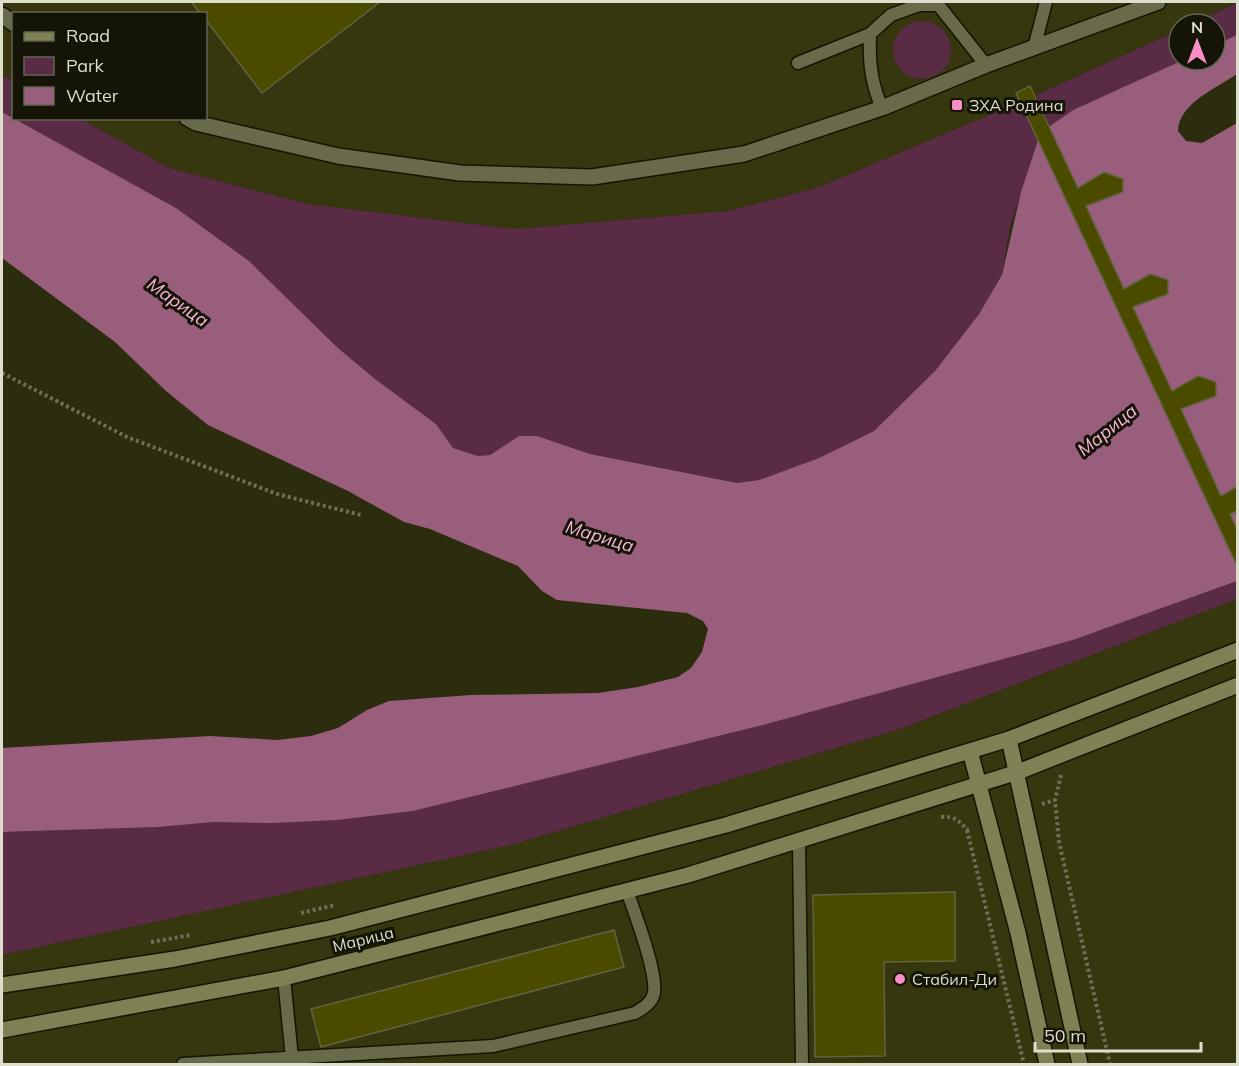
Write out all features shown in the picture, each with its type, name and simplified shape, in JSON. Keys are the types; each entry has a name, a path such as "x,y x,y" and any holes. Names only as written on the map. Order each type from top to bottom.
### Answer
{"street":[{"path":"191,120 338,156 460,174 592,177 744,154 882,108 986,64 1158,2"},
{"name":"Марица","path":"2,985 175,959 330,928 726,825 1009,739 1238,650"},
{"name":"Марица","path":"2,1030 284,978 627,891 799,841 1017,772 1238,685"},
{"path":"1009,739 1080,1065"},
{"path":"970,751 1017,933 1047,1065"}],"lane":[{"path":"1034,48 1046,2"},
{"path":"798,63 870,34 891,15 919,5 937,3 986,64"},
{"path":"870,34 869,63 873,87 882,108"},
{"path":"799,841 802,1065"},
{"path":"183,1065 493,1046 635,1013 648,1005 654,994 654,977 627,891"},
{"path":"284,978 288,992 292,1058"}],"path":[{"path":"2,373 126,437 277,494 361,515"},
{"path":"1055,758 1061,776 1055,800 1059,842 1110,1065"},
{"path":"967,830 1024,1065"},
{"path":"299,913 346,903"},
{"path":"148,942 195,934"}],"shaded area":[{"path":"2,2 1237,2 1216,12 1167,12 1167,35 1020,102 819,187 729,211 515,229 308,204 169,168 83,120 207,120 207,12 12,12 12,80 2,74"},
{"path":"1237,599 1237,1064 2,1064 2,955 511,845 900,729"}],"green space":[{"path":"1237,3 1237,35 1227,40 1227,12 1217,12"},
{"path":"916,21 928,21 943,29 951,44 951,56 943,71 928,79 916,79 901,71 893,56 893,44 901,29"},
{"path":"1167,35 1167,67 1073,110 1050,126 1036,95"},
{"path":"2,75 12,80 12,117 2,112"},
{"path":"1020,102 1038,140 1010,227 1002,275 979,314 935,371 874,431 819,458 759,480 737,483 590,454 537,436 519,436 490,455 478,456 453,448 436,424 375,379 338,348 249,261 176,208 16,120 83,120 169,168 308,204 515,229 729,211 819,187"},
{"path":"1237,581 1237,599 900,729 511,845 2,955 2,832 159,827 214,822 337,820 413,811 763,725 1073,640"}],"water":[{"path":"1237,35 1237,74 1192,104 1180,121 1178,131 1186,141 1202,143 1237,123 1237,581 1073,640 763,725 413,811 337,820 273,823 214,822 159,827 2,832 2,748 210,736 278,740 311,736 338,728 367,710 389,701 471,695 598,693 638,687 678,677 691,668 702,652 708,629 703,621 687,613 557,600 542,591 518,566 430,529 404,522 348,491 208,425 166,391 115,342 2,258 2,112 12,118 12,120 16,120 176,208 249,261 338,348 375,379 436,424 453,448 478,456 490,455 519,436 537,436 590,454 737,483 759,480 819,458 874,431 935,371 979,314 1002,275 1021,192 1038,140 1050,126 1073,110 1167,67 1167,72 1227,72 1227,40"}],"building":[{"path":"191,2 380,2 262,93 207,21 207,12 199,12"},
{"path":"1030,86 1078,188 1104,172 1123,179 1123,192 1086,206 1124,289 1150,274 1168,280 1168,294 1133,307 1172,391 1198,376 1216,382 1216,396 1181,409 1221,496 1238,486 1238,511 1230,514 1238,531 1238,568 1016,93"},
{"path":"955,892 955,961 884,962 885,1056 815,1057 813,895"},
{"path":"614,930 624,967 321,1047 311,1009"}],"place":[{"name":"ЗХА Родина","path":"957,105"},
{"name":"Стабил-Ди","path":"900,979"}]}
